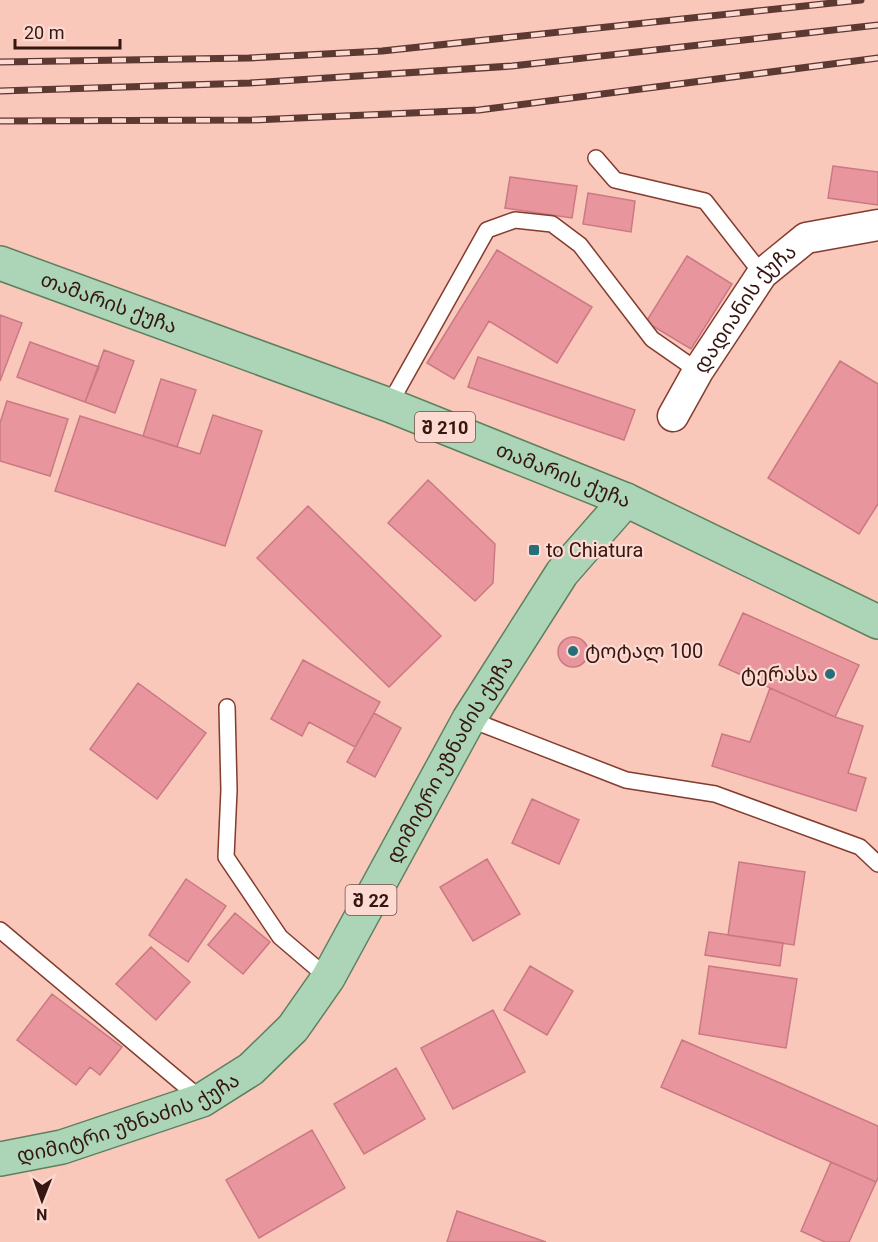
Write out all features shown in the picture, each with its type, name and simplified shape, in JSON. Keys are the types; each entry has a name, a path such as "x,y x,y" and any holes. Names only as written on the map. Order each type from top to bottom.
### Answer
{"main road":[{"name":"თამარის ქუჩა","path":"0,263 389,405 626,500 878,622"},
{"name":"დიმიტრი უზნაძის ქუჩა","path":"0,1159 62,1147 201,1100 251,1069 294,1028 328,978 469,719 562,573 626,500"}],"street":[{"name":"დადიანის ქუჩა","path":"673,416 698,371 762,274 806,237 878,225"}],"lane":[{"path":"596,158 615,180 705,201 762,274"},
{"path":"389,405 487,230 515,220 552,224 580,245 652,339 698,371"},
{"path":"227,707 229,790 226,857 279,937 328,978"},
{"path":"469,719 626,780 715,794 861,847 878,864"},
{"path":"0,930 201,1100"}],"building":[{"path":"833,166 878,172 878,205 828,198"},
{"path":"510,177 577,186 572,218 505,208"},
{"path":"588,193 635,201 631,232 583,224"},
{"path":"497,250 592,307 557,363 489,321 454,379 427,363"},
{"path":"687,256 732,284 691,349 646,322"},
{"path":"0,315 22,323 0,381"},
{"path":"30,342 99,367 85,402 17,377"},
{"path":"104,350 134,361 115,413 85,402"},
{"path":"478,357 635,410 624,440 468,387"},
{"path":"840,361 878,384 878,504 859,534 768,478"},
{"path":"161,379 196,390 177,447 143,436"},
{"path":"7,401 68,419 50,476 0,461 0,423"},
{"path":"213,415 262,431 225,546 55,491 80,416 200,454"},
{"path":"428,480 495,544 493,583 475,601 388,523"},
{"path":"308,506 441,636 389,687 257,558"},
{"path":"743,613 859,665 835,717 719,665"},
{"path":"573,637 584,641 588,652 584,663 573,667 562,663 558,652 562,641"},
{"path":"303,660 380,702 355,747 309,722 302,736 271,719"},
{"path":"138,683 206,733 157,799 90,749"},
{"path":"770,688 835,717 863,726 848,773 866,778 856,811 712,766 722,734 750,742"},
{"path":"374,713 401,728 375,777 347,762"},
{"path":"532,799 579,820 559,864 512,843"},
{"path":"487,859 520,914 473,941 440,887"},
{"path":"739,862 805,872 794,945 728,935"},
{"path":"186,879 226,906 188,962 149,935"},
{"path":"235,913 270,942 243,974 208,945"},
{"path":"709,932 783,943 780,966 705,955"},
{"path":"151,947 190,982 156,1020 116,984"},
{"path":"530,966 573,991 547,1035 504,1010"},
{"path":"709,966 797,979 786,1048 699,1034"},
{"path":"52,994 122,1047 100,1075 90,1067 76,1085 17,1040"},
{"path":"493,1010 525,1072 453,1109 421,1048"},
{"path":"682,1040 878,1126 878,1178 876,1182 661,1087"},
{"path":"396,1068 425,1119 364,1154 334,1104"},
{"path":"312,1130 345,1188 259,1238 226,1180"},
{"path":"831,1162 876,1182 849,1242 825,1242 801,1231"},
{"path":"457,1211 546,1242 447,1242"}],"railway":[{"path":"0,62 249,58 382,51 861,0"},
{"path":"0,91 250,83 512,66 878,25"},
{"path":"0,121 252,120 479,110 878,58"}],"place":[{"name":"to Chiatura","path":"534,550"},
{"name":"ტოტალ 100","path":"573,651"},
{"name":"ტერასა","path":"830,674"}]}
